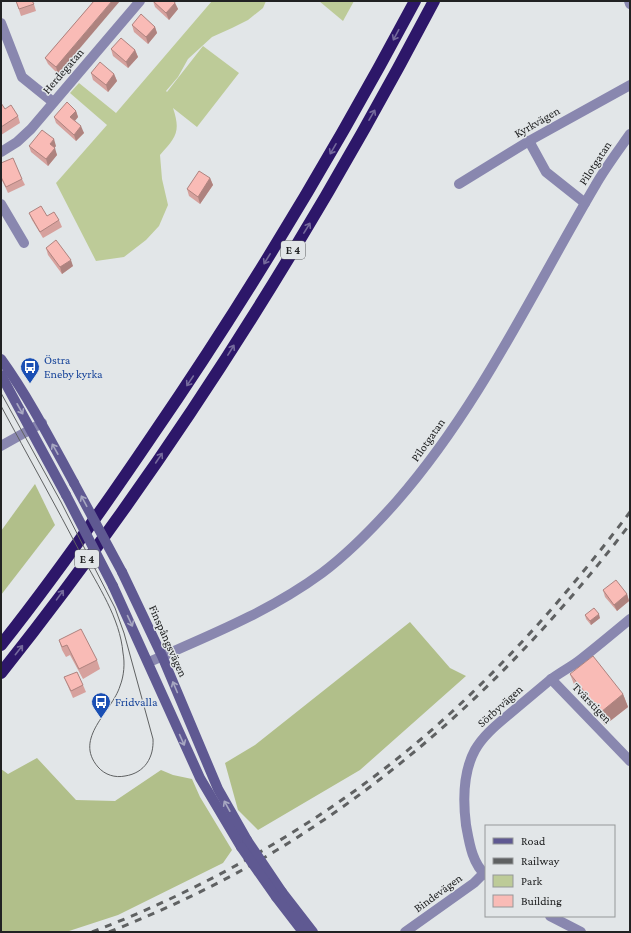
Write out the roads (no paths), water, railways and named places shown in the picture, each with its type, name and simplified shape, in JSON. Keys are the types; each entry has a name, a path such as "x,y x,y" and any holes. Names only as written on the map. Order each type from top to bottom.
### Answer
{"highway":[{"name":"E 4","path":"1,645 26,614 120,483 207,356 302,202 379,68 414,1"},
{"name":"E 4","path":"1,673 37,627 137,490 221,365 317,212 398,71 434,1"}],"main road":[{"name":"Finspångsvägen","path":"1,359 42,423 122,572 162,656 218,789 244,843"},
{"name":"Finspångsvägen","path":"1,375 113,586 149,662 200,778 303,932"},
{"name":"Finspångsvägen","path":"279,894 313,932"}],"street":[{"name":"Herdegatan","path":"1,152 17,142 31,129 140,1"},
{"path":"1,23 22,77 53,102"},
{"name":"Kyrkvägen","path":"459,184 529,141 630,85"},
{"name":"Pilotgatan","path":"149,662 263,610 304,586 343,556 383,517 419,476 453,428 484,380 596,184 630,134"},
{"path":"529,141 546,172 585,203"},
{"path":"1,204 24,243"},
{"path":"1,446 42,423"},
{"name":"Sörbyvägen","path":"485,874 475,859 465,816 465,791 470,764 475,750 492,729 551,680 576,663 630,619"},
{"name":"Tvärstigen","path":"551,680 630,761"},
{"name":"Bindevägen","path":"405,932 485,874"},
{"path":"552,917 581,932"}],"tram line":[{"path":"1,393 61,502 115,608 124,633 153,739 150,758 143,768 132,774 118,777 104,772 98,767 91,756 90,746 92,735 97,725 116,696 124,670 124,657 118,627 101,591 1,406"}],"railway":[{"path":"92,932 180,894 264,850 345,798 383,770 449,714 505,660 557,603 630,512"},
{"path":"109,932 160,911 257,862 281,848 351,801 396,767 439,731 520,653 559,611 630,524"}],"place":[{"name":"Östra Eneby kyrka","path":"30,384"},
{"name":"Fridvalla","path":"101,719"}]}
